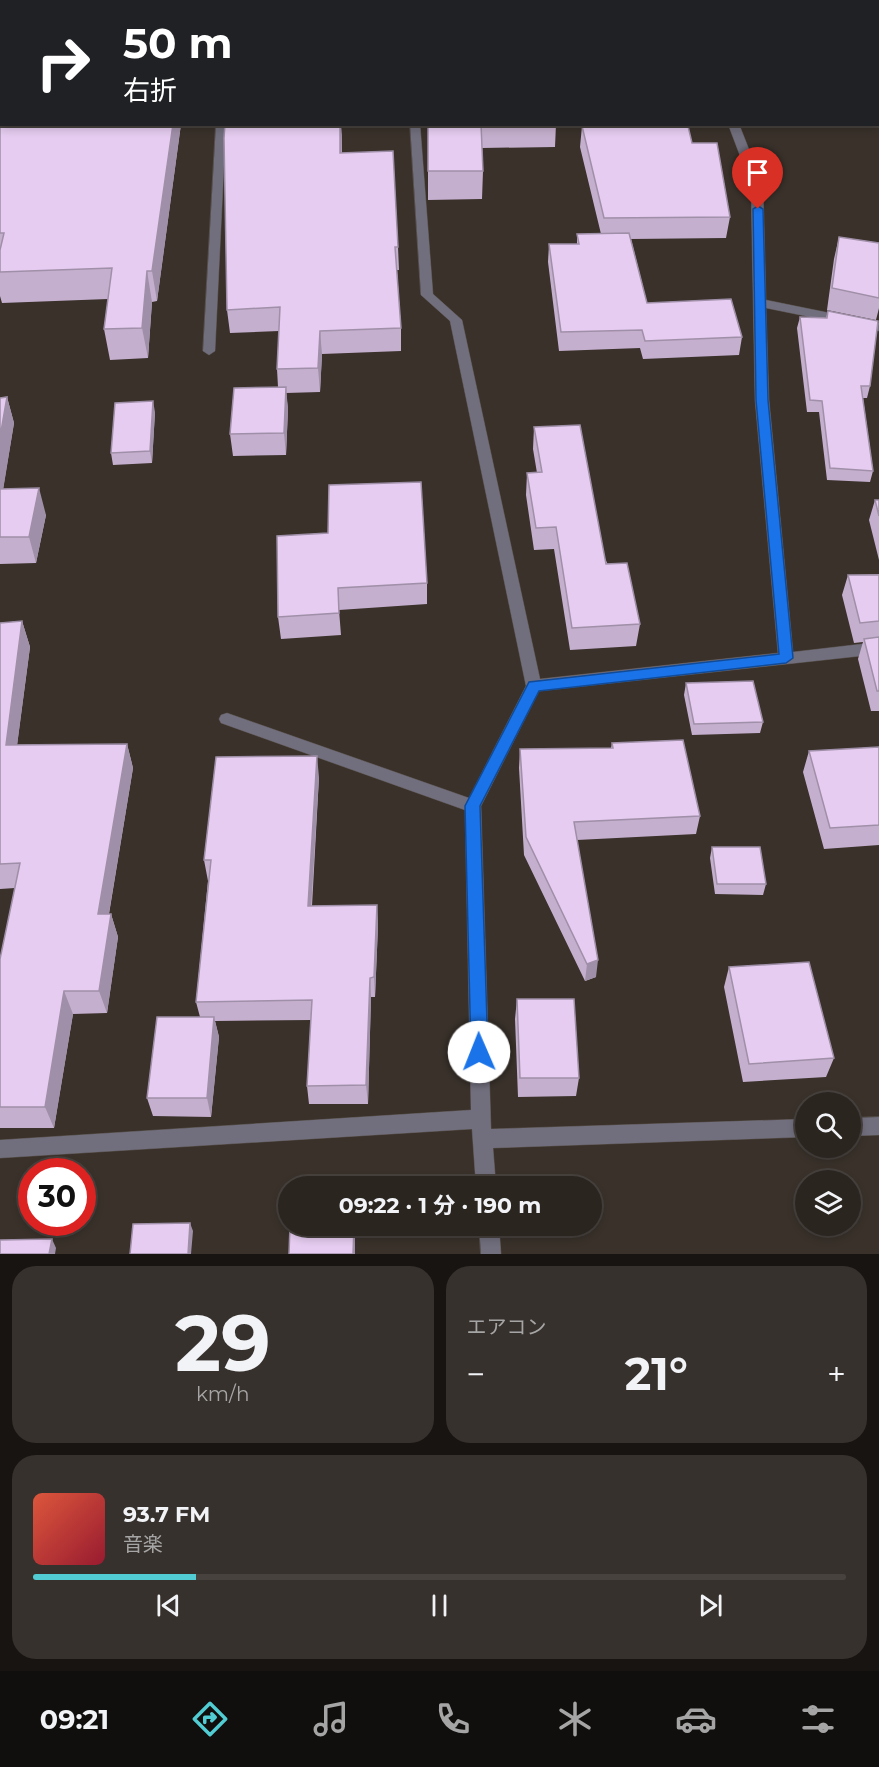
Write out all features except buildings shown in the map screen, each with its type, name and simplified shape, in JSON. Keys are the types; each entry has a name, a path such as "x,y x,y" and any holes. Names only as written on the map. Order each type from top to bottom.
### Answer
{"street":[{"path":"209,351 221,126"},
{"path":"415,126 427,295 456,320 534,686 473,806 481,1119 485,1176"},
{"path":"734,126 757,185 762,400 786,658"},
{"path":"760,303 879,327"},
{"path":"534,686 879,648"},
{"path":"227,719 473,806"},
{"path":"0,1149 481,1119"},
{"path":"861,1127 879,1126"},
{"path":"482,1139 795,1128"},
{"path":"490,1236 491,1254"}],"route":[{"path":"479,1052 473,806 534,686 786,658 762,400 758,209"}]}
